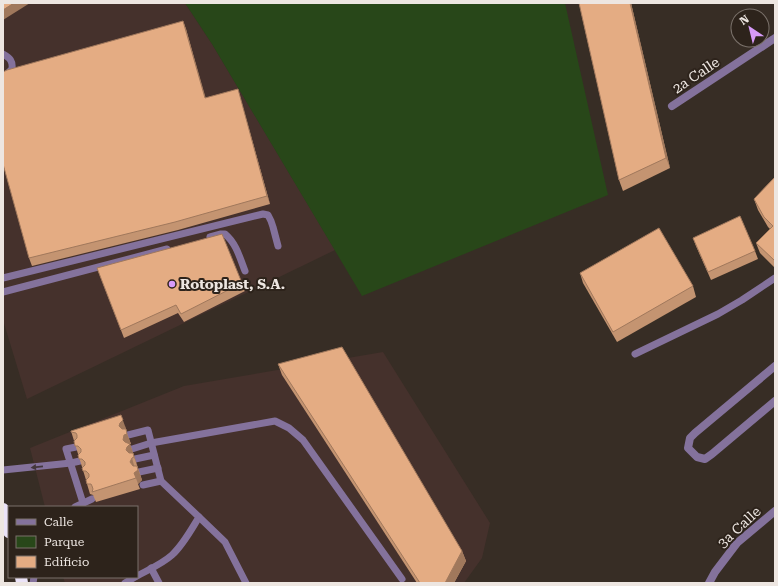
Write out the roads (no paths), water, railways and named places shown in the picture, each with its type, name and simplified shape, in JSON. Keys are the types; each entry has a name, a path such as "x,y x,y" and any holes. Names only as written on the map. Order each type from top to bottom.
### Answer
{"highway":[{"path":"3,509 8,528"}],"street":[{"name":"2a Calle","path":"672,106 775,38"},
{"path":"775,366 695,433 690,438 688,448 697,458 704,459 775,401"},
{"name":"3a Calle","path":"709,583 715,572 737,543 775,512"}],"lane":[{"path":"3,54 9,57 13,62 12,69 3,76"},
{"path":"3,278 263,214 268,215 271,221 278,246"},
{"path":"203,239 225,234 233,242 245,271"},
{"path":"3,292 172,248"},
{"path":"635,354 718,314 775,278"},
{"path":"132,448 151,443 275,421 289,428 303,440 402,579"},
{"path":"128,435 148,430 161,481 225,542 246,583"},
{"path":"76,447 66,449 70,463 77,475 84,502"},
{"path":"135,460 154,455"},
{"path":"3,470 80,461"},
{"path":"139,472 158,468"},
{"path":"143,485 161,481"},
{"path":"78,506 92,499"},
{"path":"138,576 171,556 178,549 199,517"},
{"path":"151,568 159,583"},
{"path":"125,583 134,578"}],"place":[{"name":"Rotoplast, S.A.","path":"172,284"}]}
